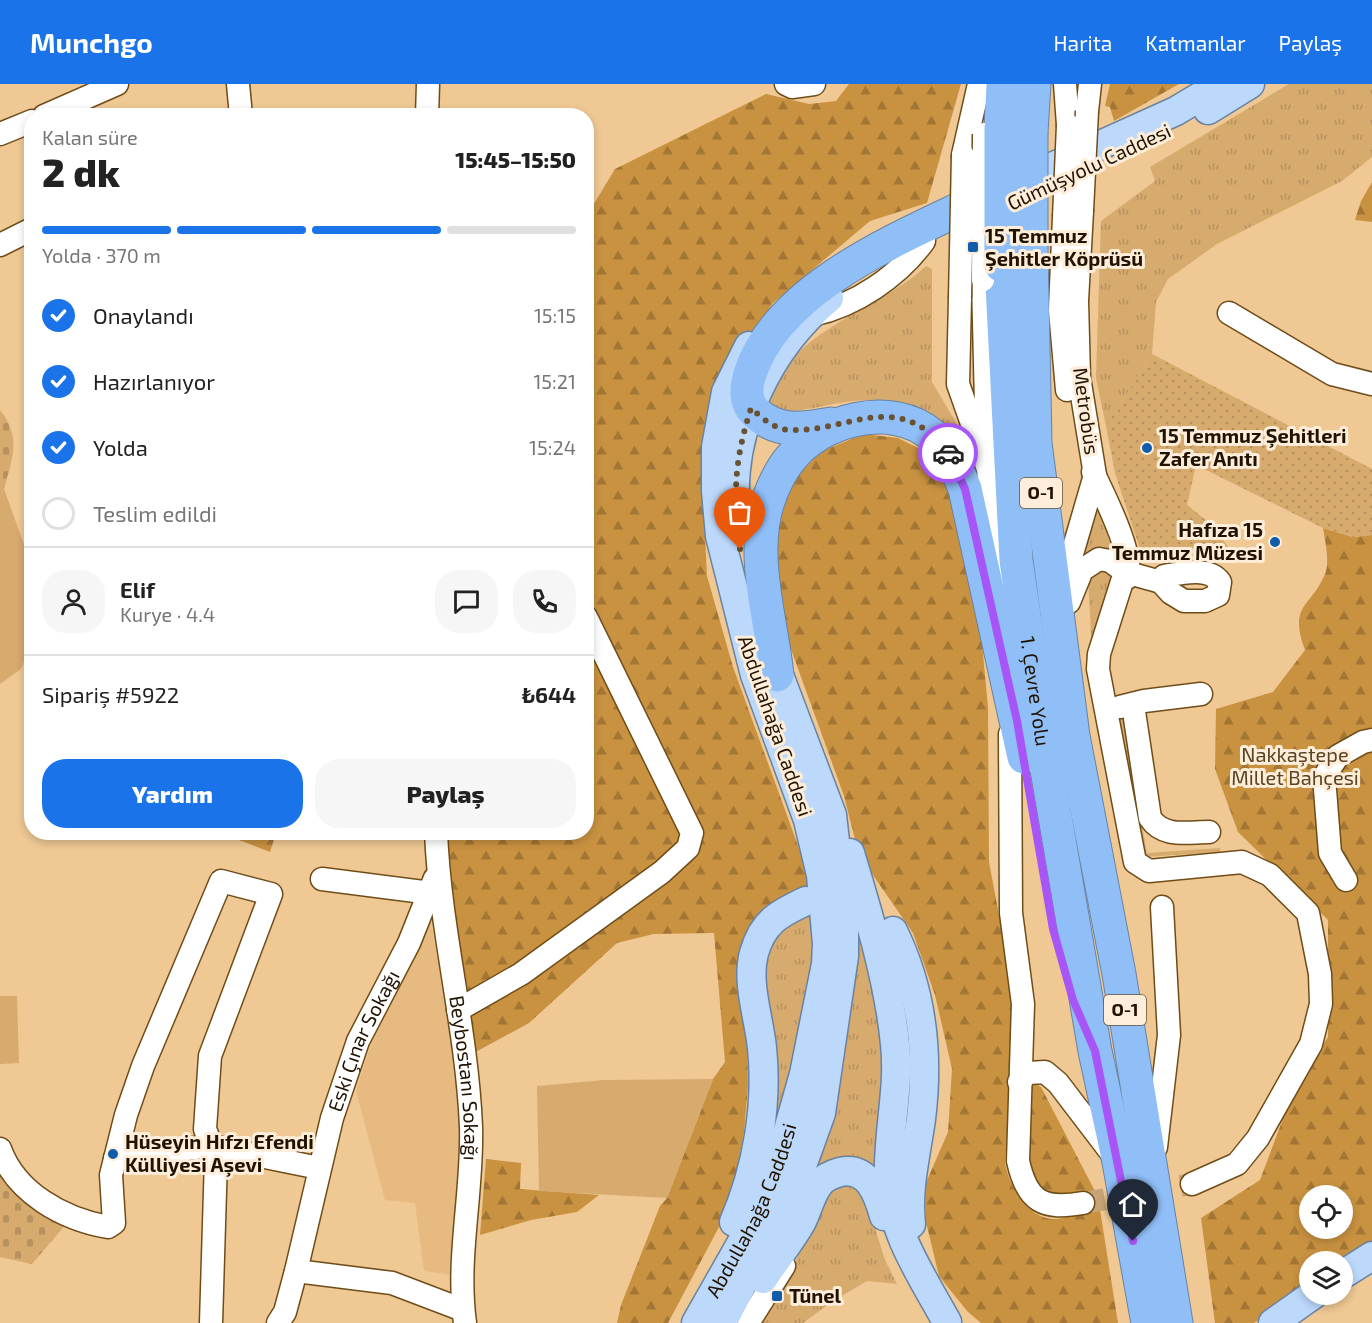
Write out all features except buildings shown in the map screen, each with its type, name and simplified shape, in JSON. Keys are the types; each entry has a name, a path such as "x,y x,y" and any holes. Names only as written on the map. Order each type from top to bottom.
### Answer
{"highway":[{"name":"1. Çevre Yolu","path":"1003,84 1005,131 992,273 1016,560 1044,752 1095,1051 1119,1162 1156,1289"},
{"name":"1. Çevre Yolu","path":"1034,84 1005,131 1031,249 1035,443 1073,736 1119,974 1152,1181 1156,1289"},
{"path":"970,204 901,236 818,286 785,319 754,363 745,390 751,408 765,422 789,430 881,415 915,424 932,435 951,458 965,489 1013,709 1053,929 1073,1000 1095,1051"},
{"path":"766,675 760,561 761,527 768,501 790,458 811,441 845,422"},
{"name":"O-1","path":"1148,1323 1156,1289"},
{"name":"O-1","path":"1156,1289 1176,1323"}],"main road":[{"name":"Gümüşyolu Caddesi","path":"936,212 970,204 1105,144 1176,111 1221,84"},
{"name":"Gümüşyolu Caddesi","path":"924,241 1134,150 1250,84"},
{"name":"Abdullahağa Caddesi","path":"696,1323 755,1219 781,1155 804,1074 826,963 821,875 808,820 766,675 720,536 716,491 717,447 726,392 745,350 788,297 810,276 843,254 884,232 936,212"},
{"name":"Abdullahağa Caddesi","path":"722,1323 798,1177 821,1113 844,956 844,921 832,815 766,675 763,631 742,566 735,503 735,475 741,440 762,381 784,346 808,316 856,278 924,241"},
{"path":"832,815 846,841 861,889 896,1045 889,1180 895,1216 922,1276 948,1322"},
{"path":"690,1323 698,1298 745,1197 759,1134 762,1050 751,969 754,952 766,924 781,912 806,901"},
{"path":"893,931 919,1007 924,1046 925,1083 908,1198 922,1276"},
{"path":"736,1323 802,1221 820,1182 847,1171 855,1172 874,1186 889,1234 913,1285 920,1296 948,1322"},
{"path":"1353,1268 1372,1256"},
{"path":"1273,1323 1299,1305"}],"street":[{"path":"62,108 117,84"},
{"path":"238,84 240,108"},
{"path":"427,108 428,84"},
{"path":"786,84 792,87 814,84"},
{"path":"981,84 1005,131"},
{"path":"981,84 963,155 958,384 988,469"},
{"path":"1065,84 1073,214"},
{"name":"Metrobüs","path":"1073,736 1069,602 1072,554 1095,475 1079,377 1073,214 1090,84"},
{"path":"1105,144 1124,125 1207,84"},
{"path":"0,134 24,124"},
{"path":"0,245 24,234"},
{"path":"992,273 988,469 1013,709 1011,913 1023,1004 1018,1161 1022,1179 1030,1195 1057,1208 1083,1203"},
{"path":"1229,313 1332,374 1372,384"},
{"path":"1095,475 1123,544 1128,572 1099,654 1098,678 1135,862 1149,872 1242,862 1270,875 1308,914 1320,974 1321,1004 1311,1044 1258,1138 1237,1164 1192,1184"},
{"path":"1069,602 1082,570 1099,559 1110,561 1128,572 1161,582"},
{"path":"458,1010 521,974 662,872 687,848 692,833 594,633"},
{"path":"1104,708 1133,705 1144,700 1201,694"},
{"path":"1133,705 1150,818 1157,829 1168,832 1209,832"},
{"path":"1346,880 1330,853 1324,777 1338,756 1363,742 1372,740"},
{"name":"Beybostanı Sokağı","path":"436,840 438,871 458,1010 471,1128 464,1238 464,1316"},
{"name":"Eski Çınar Sokağı","path":"278,1323 285,1312 332,1118 358,1041 409,943 438,871"},
{"path":"322,879 430,893"},
{"path":"0,1149 7,1167 38,1200 91,1224 108,1227 114,1223 111,1175 143,1066 221,882 271,894 210,1056 205,1130 216,1158 211,1323"},
{"path":"1152,1181 1169,1035 1162,907"},
{"path":"1019,1082 1028,1073 1046,1072 1058,1083 1119,1162"},
{"path":"115,1158 211,1146 319,1168"},
{"path":"748,1323 799,1238 802,1221"},
{"path":"296,1270 392,1283 464,1316"}],"shaded area":[{"path":"431,922 465,1125 453,1275 424,1271 415,1203 385,1200 356,1091 370,1047"}],"green space":[{"path":"849,84 961,84 927,203 870,221 773,303 743,345 702,473 707,576 733,667 812,884 763,911 747,1035 748,1086 744,1132 735,1180 719,1227 668,1323 617,1323 621,1305 660,1206 667,1198 713,1079 725,1062 714,933 654,934 617,943 529,1023 472,1054 440,840 594,840 594,204 615,169 766,94 809,104 836,101"},
{"path":"1110,84 1179,84 1114,121 1110,107 1105,106"},
{"path":"1289,84 1372,84 1372,157 1342,181 1217,244 1168,279 1156,302 1152,354 1106,426 1096,378 1101,221 1155,181 1150,167"},
{"path":"1372,182 1372,222 1355,220 1361,201"},
{"path":"926,266 932,269 932,382 973,451 927,416 897,403 861,400 784,412 768,403 778,378 794,357 836,324 883,297"},
{"path":"1152,354 1372,469 1372,535 1353,537 1323,528 1196,465 1187,505 1212,525 1231,551 1206,554 1195,548 1149,556 1141,552 1115,473 1106,426"},
{"path":"0,410 11,430 13,448 10,468 0,495"},
{"path":"864,434 898,438 922,450 954,494 980,622 988,707 989,862 1016,1005 1005,1163 1018,1196 1038,1214 1056,1219 1087,1209 1060,1199 1042,1189 1032,1176 1028,1152 1028,1124 1029,1088 1034,1083 1041,1087 1098,1197 1118,1323 981,1323 967,1311 939,1276 926,1222 925,1185 948,1132 952,1069 935,995 913,933 859,855 844,796 788,641 773,566 782,505 796,477 822,451"},
{"path":"4,489 24,545 24,662 21,669 0,684 0,495"},
{"path":"1096,505 1115,554 1083,559 1082,553"},
{"name":"Nakkaştepe Millet Bahçesi","path":"1323,528 1353,537 1372,535 1372,1248 1353,1257 1353,1251 1299,1251 1299,1294 1254,1323 1215,1323 1201,1218 1260,1180 1293,1092 1328,1037 1328,920 1238,832 1215,769 1216,709 1273,692 1305,650 1300,635 1300,615 1325,574 1327,558"},
{"path":"1101,568 1115,578 1092,651 1088,579"},
{"path":"1123,715 1131,721 1124,725 1147,853 1220,848 1220,852 1145,857 1118,721"},
{"path":"239,840 274,840 270,852"},
{"path":"853,898 887,1032 885,1174 868,1163 850,1158 832,1160 814,1168 831,1123 839,1090 847,1035"},
{"path":"811,912 815,952 803,1059 768,1148 758,971 774,934"},
{"path":"0,996 17,996 19,1063 0,1064"},
{"path":"713,1079 667,1198 539,1191 537,1086 604,1080"},
{"path":"486,1159 521,1163 520,1189 599,1195 577,1212 531,1220 480,1235"},
{"path":"0,1176 67,1223 32,1264 0,1257"},
{"path":"851,1185 864,1194 885,1260 897,1284 867,1281 833,1301 803,1323 758,1323 794,1265 826,1198 836,1188"}],"tunnel":[{"path":"1083,1203 1192,1184"}],"way so far":[{"path":"740,549 735,503 735,475 741,440 751,408 765,422 789,430 881,415 901,419 915,424 932,435 948,453"}],"place":[{"name":"15 Temmuz Şehitler Köprüsü","path":"973,247"},
{"name":"15 Temmuz Şehitleri Zafer Anıtı","path":"1147,448"},
{"name":"Hafıza 15 Temmuz Müzesi","path":"1275,542"},
{"name":"Hüseyin Hıfzı Efendi Külliyesi Aşevi","path":"113,1154"},
{"name":"Tünel","path":"777,1296"}],"route":[{"path":"948,453 965,489 1009,697 1017,721 1044,866 1053,929 1073,1000 1095,1051 1133,1241"}]}
